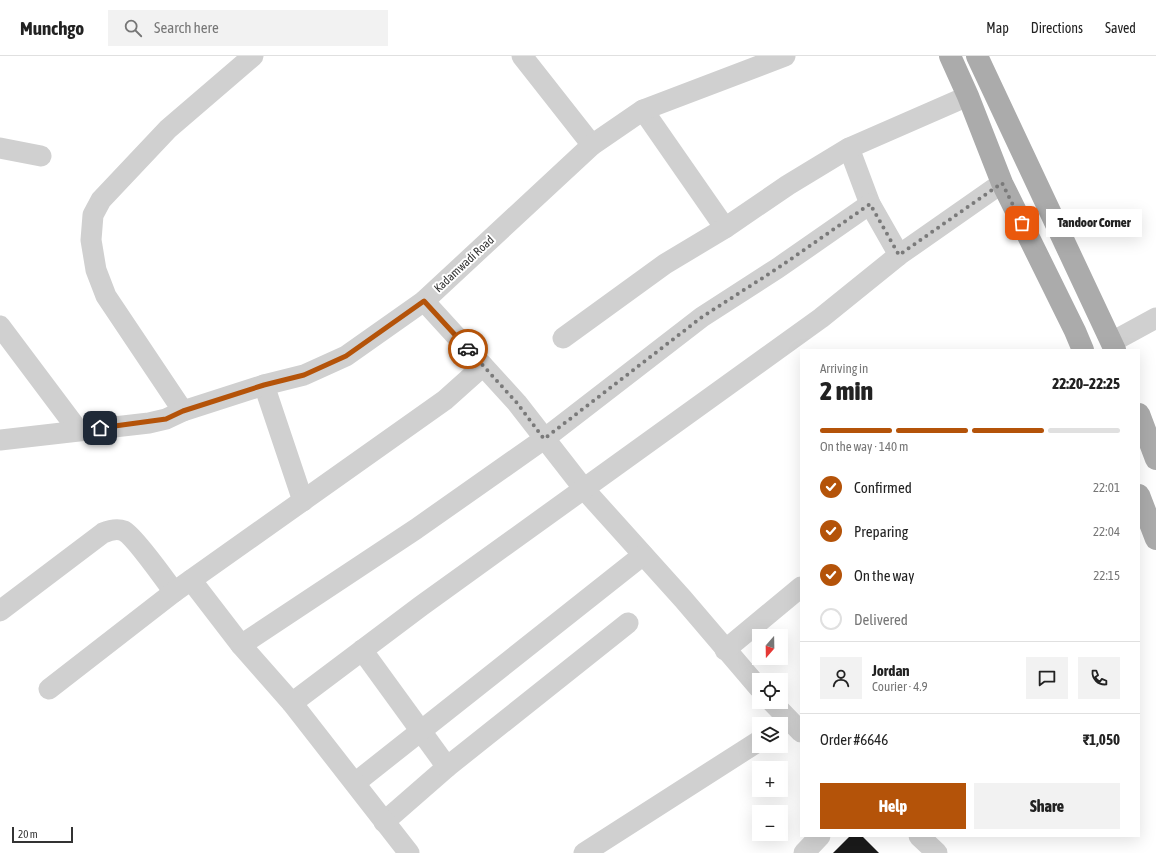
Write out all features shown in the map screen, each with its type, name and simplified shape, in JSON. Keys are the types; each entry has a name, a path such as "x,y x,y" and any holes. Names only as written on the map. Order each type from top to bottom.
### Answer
{"main road":[{"path":"950,56 968,96 1002,183 1083,349"},
{"path":"977,56 1113,346"},
{"path":"1140,417 1156,459"},
{"path":"1140,499 1156,540"}],"street":[{"path":"183,411 106,296 96,270 90,240 93,215 101,200 168,128 253,56"},
{"path":"522,56 592,145"},
{"name":"Kadamwadi Road","path":"0,440 148,423 166,419 183,411 264,385 304,375 346,356 424,301 592,145 643,110 785,56"},
{"path":"563,338 665,264 725,228 849,148 968,96"},
{"path":"643,110 725,228"},
{"path":"0,148 41,156"},
{"path":"849,148 870,204 899,255"},
{"path":"292,704 362,650 821,318 899,255 1002,183"},
{"path":"241,645 416,529 544,439 702,317 778,268 870,204"},
{"path":"424,301 517,403 584,489 752,680"},
{"path":"1113,346 1156,318"},
{"path":"0,326 78,430"},
{"path":"49,689 174,592 445,400 483,366"},
{"path":"264,385 303,501"},
{"path":"0,611 103,533 114,529 125,531 174,592"},
{"path":"355,783 643,555"},
{"path":"191,580 241,645 292,704 409,853"},
{"path":"725,650 800,589"},
{"path":"384,822 447,767 628,623"},
{"path":"362,650 447,767"},
{"path":"777,709 790,727"},
{"path":"584,853 752,745"},
{"path":"804,853 819,837"},
{"path":"920,837 937,853"}],"building":[{"path":"849,837 863,837 879,853 833,853"}],"way so far":[{"path":"468,349 517,403 544,439 702,317 778,268 870,204 899,255 1002,183 1022,223"}],"place":[{"name":"Tandoor Corner","path":"1022,223"}],"route":[{"path":"100,428 148,423 166,419 183,411 264,385 304,375 346,356 424,301 468,349"}]}
